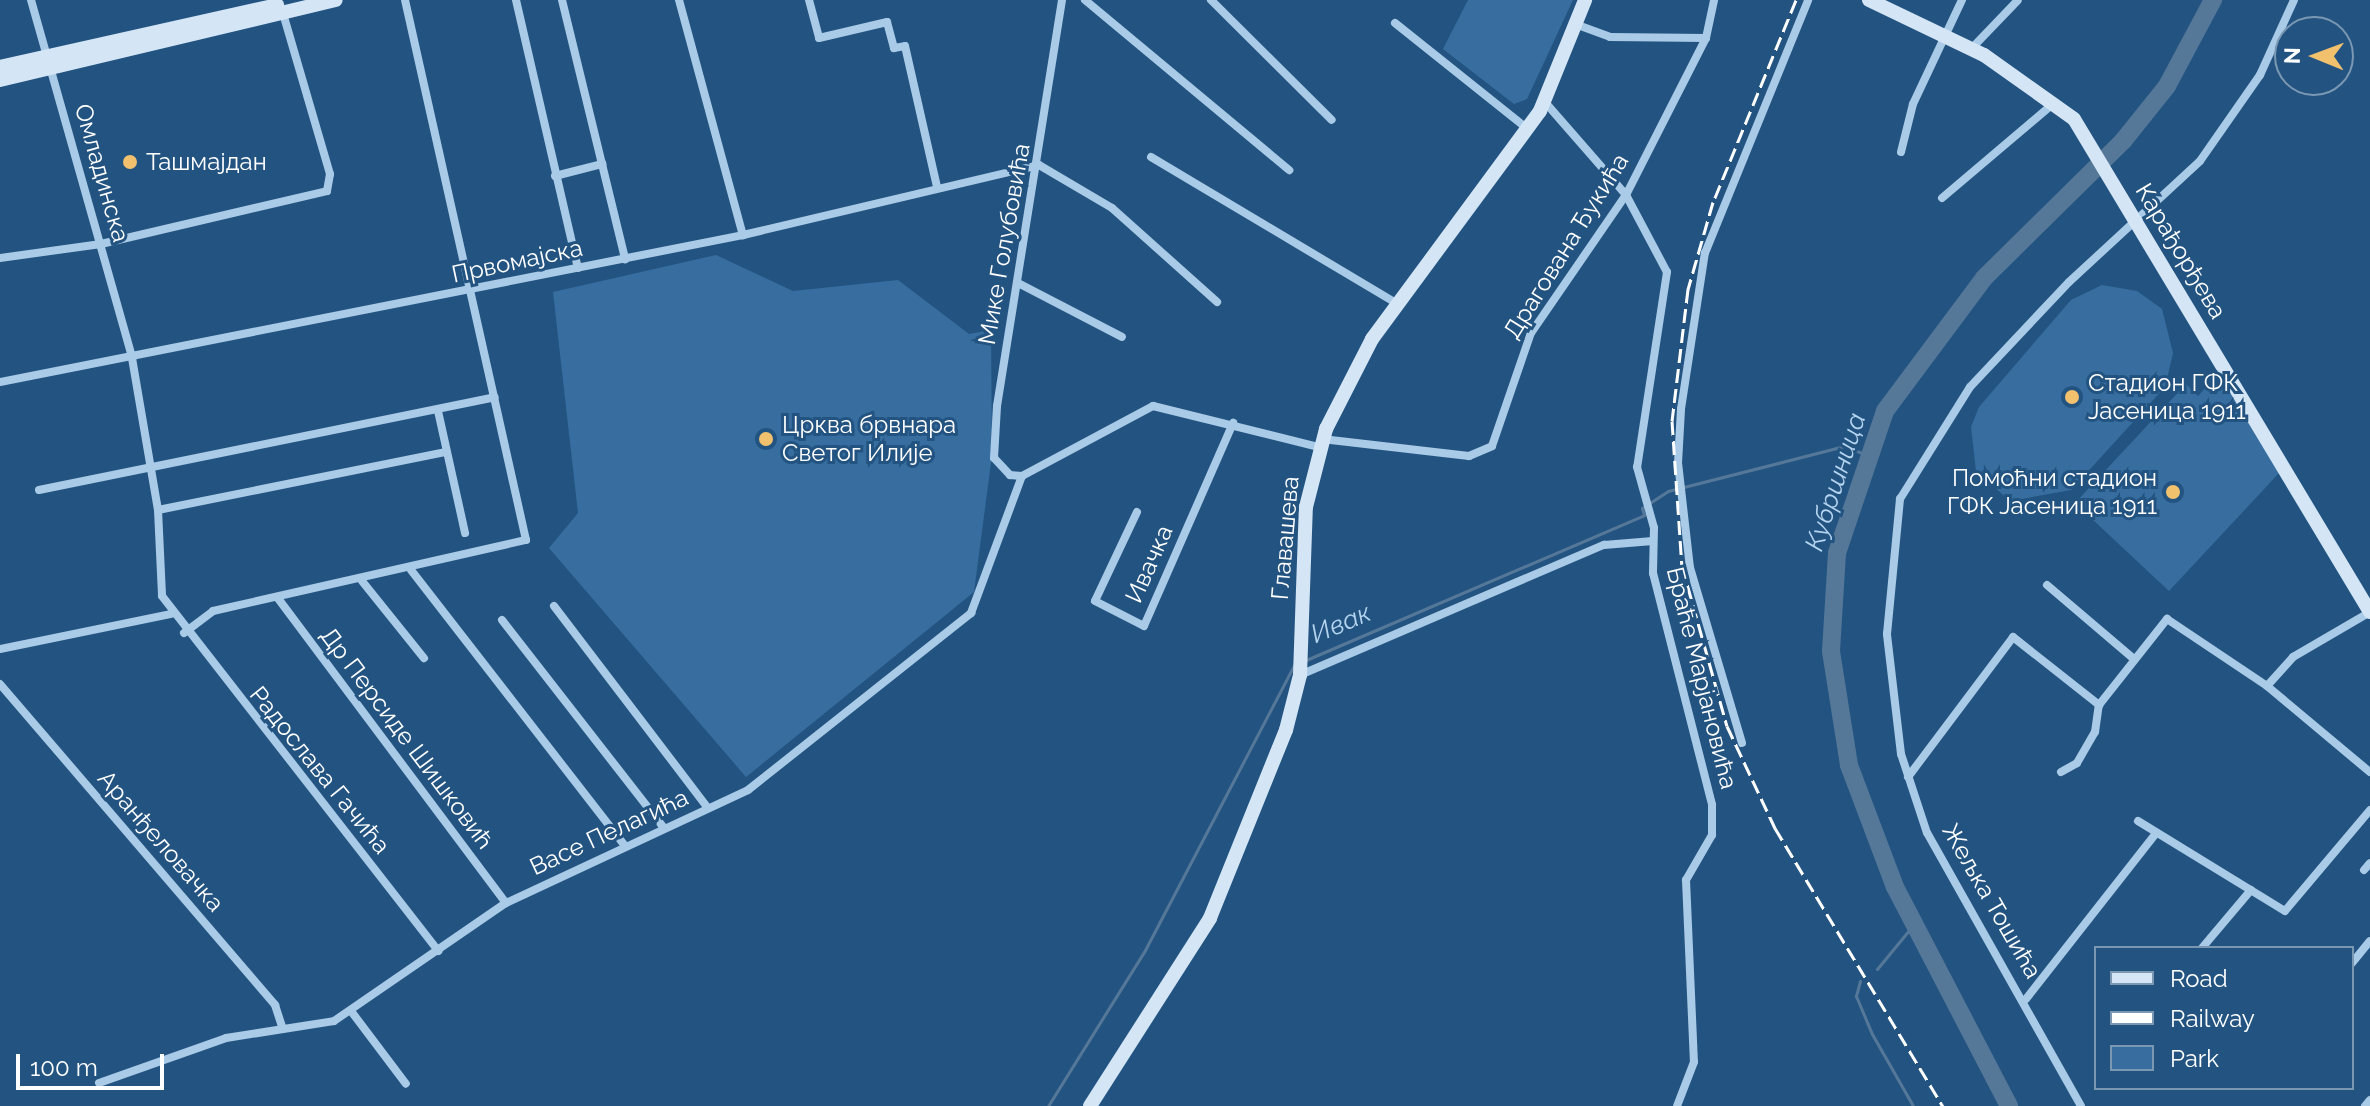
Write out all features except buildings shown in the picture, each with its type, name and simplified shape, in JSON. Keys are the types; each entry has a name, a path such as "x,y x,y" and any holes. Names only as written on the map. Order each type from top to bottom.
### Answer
{"main road":[{"path":"0,80 50,63 297,0"},
{"path":"0,67 50,63 336,0"},
{"name":"Главашева","path":"1090,1106 1218,902 1265,789 1300,672 1304,521 1321,443 1396,303 1528,129 1544,101 1585,0"},
{"name":"Карађорђева","path":"1869,0 1972,48 2056,101 2080,127 2370,612"}],"street":[{"name":"Омладинска","path":"31,0 132,358 158,510 165,568 160,589 171,614"},
{"path":"184,633 213,611 522,545 527,532 495,397 475,290 405,0"},
{"path":"516,0 578,268"},
{"path":"562,0 625,259"},
{"path":"679,0 743,235"},
{"path":"809,0 819,38 887,22 894,48 905,46 937,187"},
{"name":"Мике Голубовића","path":"1022,476 1010,475 994,458 1062,0"},
{"path":"1085,0 1289,170"},
{"path":"1211,0 1332,120"},
{"name":"Драгована Ђукића","path":"1022,476 1153,406 1321,443 1469,456 1492,446 1531,333 1626,195 1706,38 1714,0"},
{"name":"Браће Марјановића","path":"1742,743 1706,638 1681,509 1678,463 1705,253 1808,0"},
{"path":"1901,152 1913,104 1962,0"},
{"path":"1972,48 2018,0"},
{"name":"Жељка Тошића","path":"2081,1106 2026,999 1927,833 1908,777 1887,634 1900,499 1970,387 2069,282 2177,189 2252,88 2294,0"},
{"path":"0,258 101,244 327,191 330,174 283,13"},
{"path":"1395,23 1528,129"},
{"path":"1575,24 1610,37 1706,38"},
{"name":"Браће Марјановића","path":"1544,101 1626,195 1667,272 1636,451 1642,487 1651,513 1653,573 1712,805 1712,835 1686,880 1682,919 1694,1062 1677,1106"},
{"path":"1942,198 2056,101"},
{"path":"1151,157 1396,303"},
{"path":"555,176 602,164"},
{"path":"1039,165 1112,208 1217,302"},
{"name":"Првомајска","path":"0,382 743,235 1039,165"},
{"path":"1018,283 1122,337"},
{"path":"39,490 495,397"},
{"path":"438,411 465,533"},
{"name":"Ивачка","path":"1137,512 1095,601 1144,626 1233,423"},
{"path":"158,510 446,452"},
{"name":"Васе Пелагића","path":"99,1083 226,1038 283,1029 351,1011 506,903 624,845 748,790 971,613 1022,476"},
{"path":"1300,672 1604,545 1653,541"},
{"path":"411,570 624,845"},
{"path":"362,581 424,658"},
{"path":"2047,585 2134,659"},
{"name":"Др Персиде Шишковић","path":"277,597 506,903"},
{"path":"554,606 708,808"},
{"path":"2267,686 2293,657 2370,612"},
{"path":"0,649 171,614"},
{"name":"Радослава Гачића","path":"171,614 438,951"},
{"path":"502,620 664,828"},
{"path":"2061,772 2077,763 2095,732 2099,705 2162,622 2172,620 2267,686 2370,772"},
{"path":"1908,777 2013,637 2099,705"},
{"name":"Аранђеловачка","path":"0,684 275,1005 283,1029"},
{"path":"2138,821 2251,890 2290,909 2370,810"},
{"path":"2026,999 2156,833"},
{"path":"2204,946 2251,890"},
{"path":"2354,961 2370,941"},
{"path":"351,1011 406,1084"},
{"path":"2365,1106 2370,1100"}],"green space":[{"path":"1468,0 1573,0 1527,99 1514,104 1443,49"},
{"path":"716,255 793,291 898,280 969,334 991,330 992,455 974,592 746,777 549,548 578,513 553,292"},
{"name":"Стадион ГФК Јасеница 1911","path":"2102,285 2137,291 2162,309 2173,353 2165,387 2071,490 2010,501 1976,471 1971,427 1979,407 2071,300"},
{"name":"Помоћни стадион ГФК Јасеница 1911","path":"2219,373 2280,472 2169,591 2075,503 2186,384 2198,396"}],"waterway":[{"name":"Кубршница","path":"2009,1106 1895,887 1849,765 1831,651 1837,553 1885,411 1984,278 2123,141 2167,86 2213,0"},
{"name":"Ивак","path":"1306,660 1644,515 1642,508 1668,491 1845,446 1866,455"},
{"name":"Ивак","path":"1048,1106 1144,952 1295,663"},
{"path":"1877,969 1914,924"},
{"path":"1860,981 1856,996 1872,1034 1913,1106"}],"railway":[{"path":"1796,0 1713,202 1688,289 1672,421 1682,566 1727,726 1775,828 1943,1106"}],"place":[{"name":"Ташмајдан","path":"130,162"},
{"name":"Стадион ГФК Јасеница 1911","path":"2072,397"},
{"name":"Црква брвнара Светог Илије","path":"766,439"},
{"name":"Помоћни стадион ГФК Јасеница 1911","path":"2173,492"}]}
